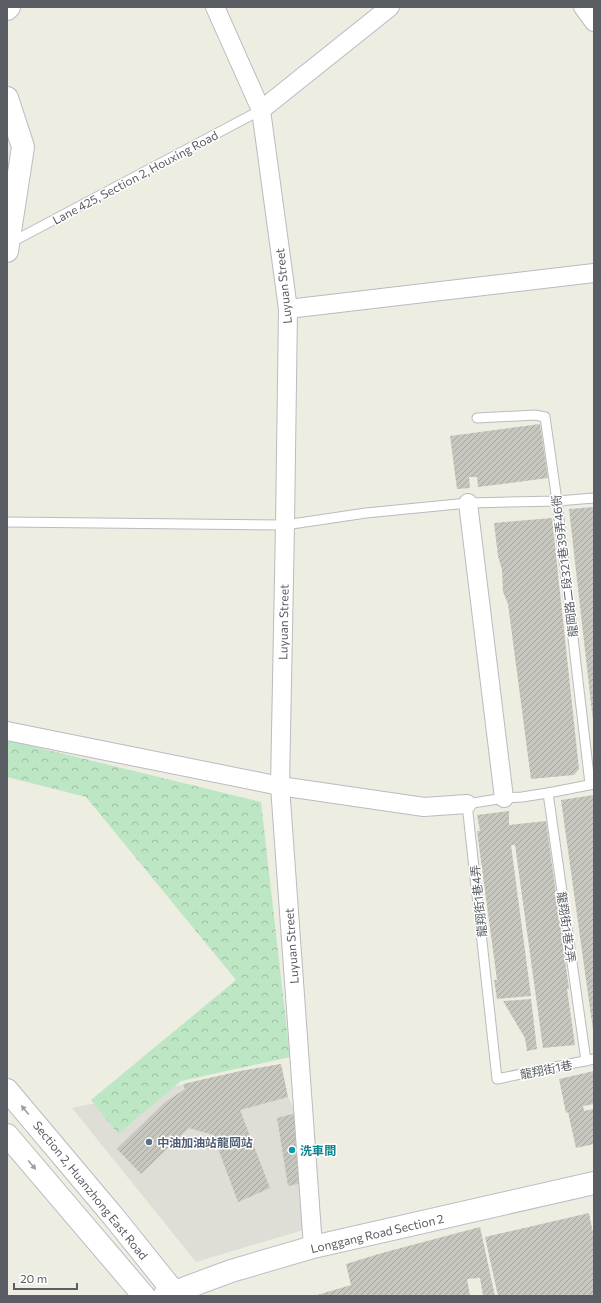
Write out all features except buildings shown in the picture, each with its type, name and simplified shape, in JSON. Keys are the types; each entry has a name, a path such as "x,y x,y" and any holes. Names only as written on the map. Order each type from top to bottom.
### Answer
{"street":[{"name":"Luyuan Street","path":"215,7 261,110 288,309 280,786 312,1247"},
{"path":"261,110 390,7"},
{"path":"583,7 594,22"},
{"path":"7,98 22,146 8,247"},
{"path":"288,309 594,273"},
{"path":"468,503 504,798"},
{"path":"7,731 280,786 424,807 467,804"},
{"name":"Section 2, Huanzhong East Road","path":"7,1090 103,1204 172,1295"},
{"path":"7,1135 144,1296"},
{"name":"Longgang Road Section 2","path":"172,1295 231,1271 312,1247 594,1183"}],"lane":[{"name":"Lane 425, Section 2, Houxing Road","path":"8,247 261,110"},
{"name":"龍岡路二段321巷39弄46衖","path":"477,418 535,415 545,417 592,784"},
{"path":"7,522 285,525 366,513 468,503 556,501 594,498"},
{"path":"467,804 548,793 592,784"},
{"name":"龍翔街1巷2弄","path":"548,793 590,1060"},
{"name":"龍翔街1巷4弄","path":"467,804 497,1079"},
{"name":"龍翔街1巷","path":"497,1079 590,1060"}],"shaded area":[{"name":"中油加油站龍岡站","path":"281,1064 288,1097 296,1113 310,1228 196,1262 72,1108"}],"green space":[{"path":"7,740 261,802 290,1057 181,1081 118,1134 91,1100 236,980 86,797 7,777"}],"place":[{"name":"中油加油站龍岡站","path":"149,1142"},
{"name":"洗車間","path":"292,1150"}]}
